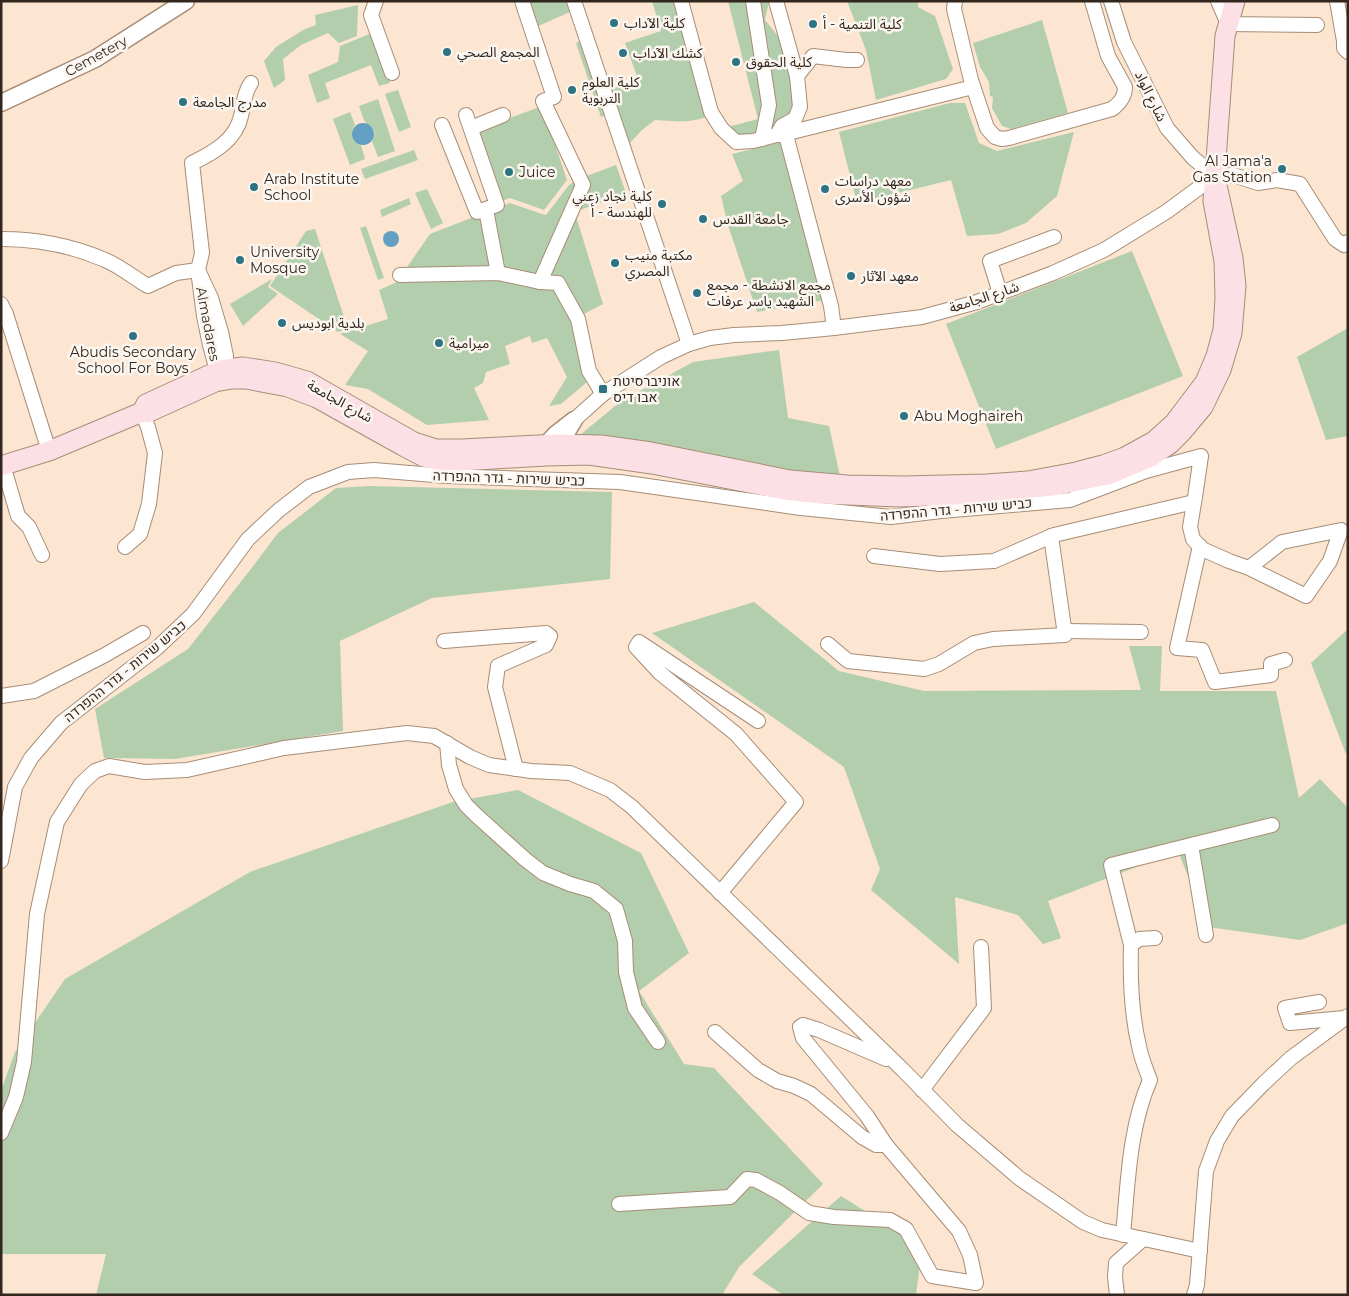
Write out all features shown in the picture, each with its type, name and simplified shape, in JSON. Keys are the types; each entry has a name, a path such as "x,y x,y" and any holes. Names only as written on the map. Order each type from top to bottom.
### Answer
{"main road":[{"path":"550,448 652,464 785,490 822,494 900,496 955,495 1053,486 1108,475 1151,457 1170,444 1203,406 1221,370 1232,333 1236,286 1233,258 1215,176 1225,36 1235,1"},
{"name":"شارع الجامعة","path":"2,465 49,451 142,412 146,404 223,373 243,367 307,381 414,442 436,449 550,448"}],"street":[{"name":"Cemetery","path":"1,103 95,60 186,1"},
{"path":"376,1 371,15 392,73"},
{"path":"522,1 554,97 542,101 583,184 540,282"},
{"path":"574,1 689,344"},
{"path":"681,1 710,112 721,128 736,142 753,141 781,135 973,87"},
{"path":"753,1 769,105 762,139"},
{"path":"776,1 798,76 800,107 794,119 782,126 781,135 831,306 834,328"},
{"path":"955,1 954,9 973,87 987,128 995,137 1002,139 1112,109 1120,103 1126,87 1108,56 1092,1"},
{"name":"شارع الواد","path":"1111,1 1124,42 1167,128 1193,158 1215,176"},
{"path":"1218,1 1228,24 1317,25"},
{"path":"1337,1 1344,48 1348,52"},
{"path":"798,76 813,56 857,60"},
{"path":"198,270 202,252 192,163 216,150 228,139 238,125 246,91 251,83"},
{"path":"442,125 477,212 497,205 469,122 503,115"},
{"path":"1215,176 1233,175 1258,183 1277,180 1300,184 1335,239 1344,245 1348,242"},
{"name":"شارع الجامعة","path":"550,448 556,434 603,394 661,357 689,344 710,338 734,335 782,333 922,317 977,302 1053,274 1104,250 1166,212 1215,176"},
{"path":"486,210 498,273"},
{"path":"1000,293 990,262 1054,237"},
{"name":"Almadares","path":"1,239 18,239 76,249 106,260 148,286 176,273 198,270 211,298 221,332 226,356 223,373"},
{"path":"400,275 498,273 540,282 558,283 578,319 589,371 603,394"},
{"path":"1,304 6,314 49,451"},
{"path":"125,547 140,534 149,504 155,453 142,412"},
{"name":"כביש שירות - גדר ההפרדה","path":"1,861 15,787 31,758 61,723 157,648 193,614 248,539 279,510 309,487 348,472 374,470 446,476 620,482 801,508 891,517 1070,500 1146,471 1201,456 1194,502"},
{"path":"2,465 18,516 29,526 42,555"},
{"path":"874,556 940,564 994,561 1051,536 1194,502 1190,527 1193,539 1202,549 1249,568 1306,596 1330,561 1341,530 1282,542 1249,568"},
{"path":"828,644 848,661 924,669 939,664 974,643 993,639 1064,635 1051,536"},
{"path":"1200,546 1176,648 1202,650 1215,682 1270,674 1271,664 1285,660"},
{"path":"1064,631 1141,632"},
{"path":"1,696 34,691 144,633"},
{"path":"444,641 546,633 550,636 546,645 498,666 496,687 516,769"},
{"path":"720,893 796,802 736,734 660,673 636,647 639,642 758,721"},
{"path":"1,1133 16,1097 24,1062 37,914 57,822 81,784 95,771 109,766 145,772 187,770 284,748 406,733 434,736 470,757 489,765 531,772 570,773 610,790 632,807 958,1126 1019,1178 1083,1222 1102,1230 1200,1250"},
{"path":"447,743 449,764 456,789 466,805 477,816 543,873 594,891 616,909 625,941 626,972 635,1008 658,1042"},
{"path":"1123,1235 1133,1141 1145,1092 1150,1080 1139,1048 1132,1010 1131,945 1111,865 1272,825"},
{"path":"1191,845 1206,936"},
{"path":"1131,945 1139,939 1155,938"},
{"path":"922,1090 984,1008 981,947"},
{"path":"1318,1002 1285,1008 1290,1023 1346,1017"},
{"path":"1194,1295 1197,1285 1206,1171 1217,1142 1232,1116 1264,1083 1291,1058 1346,1017"},
{"path":"619,1204 730,1197 746,1179 756,1180 780,1193 809,1213 834,1217 890,1220 906,1229 932,1276 976,1283 970,1255 959,1232 886,1146 867,1116 803,1038 800,1027 803,1025 819,1030 894,1062"},
{"path":"715,1032 758,1070 776,1081 794,1086 811,1094 862,1137 876,1145 886,1146"},
{"path":"1117,1295 1114,1277 1116,1263 1143,1239"}],"green space":[{"path":"527,1 569,1 572,11 536,27"},
{"path":"652,1 678,1 709,116 688,121 655,120 642,130 626,147 607,91 638,79 625,43 661,31"},
{"path":"728,1 746,1 754,21 767,105 761,137 737,140 724,128 758,119"},
{"path":"752,1 769,1 765,20 781,40 798,107 765,137 771,105"},
{"path":"847,1 918,1 918,7 935,16 953,69 946,79 876,100 866,50"},
{"path":"358,5 357,36 339,43 328,33 301,45 283,59 285,80 274,88 264,61 276,47 303,30 316,25 315,15"},
{"path":"1042,20 1068,113 1011,129 1002,126 992,108 993,97 990,96 989,82 980,67 973,43"},
{"path":"372,33 390,83 379,86 371,65 325,83 330,98 317,103 308,75 338,62 340,46"},
{"path":"584,40 609,114 601,117 576,43"},
{"path":"398,90 411,127 399,132 385,94"},
{"path":"378,99 395,151 378,157 372,141 375,132 365,121 359,106"},
{"path":"950,103 965,103 979,143 997,151 1074,132 1057,196 1026,223 998,234 967,236 951,180 857,203 839,132"},
{"path":"542,106 567,180 544,210 510,198 499,202 475,131"},
{"path":"350,112 355,125 352,131 353,136 356,142 361,145 365,159 350,165 333,119"},
{"path":"782,142 825,300 757,312 728,225 721,196 743,181 732,154"},
{"path":"414,150 418,160 365,179 361,169"},
{"path":"616,165 626,193 575,212 584,177"},
{"path":"578,179 538,280 501,271 489,211 510,203 546,215 569,185"},
{"path":"427,189 443,223 431,229 415,193"},
{"path":"409,198 411,204 382,217 380,210"},
{"path":"484,213 494,268 405,270 430,234"},
{"path":"575,213 603,304 580,316 559,281 543,280"},
{"path":"366,226 384,278 378,280 360,228"},
{"path":"315,229 348,329 338,332 270,286 306,231"},
{"path":"1132,251 1183,376 996,449 946,324"},
{"path":"272,279 268,287 278,294 243,326 230,304"},
{"path":"404,279 500,279 555,289 574,322 586,372 586,383 561,404 549,406 567,377 547,338 532,343 530,336 505,346 510,364 486,372 483,383 474,388 489,420 427,425 368,389 345,385 368,351 340,334 388,319 379,290"},
{"path":"1348,328 1348,436 1326,440 1297,357"},
{"path":"779,350 788,418 829,426 840,476 717,465 574,440 620,402 693,362"},
{"path":"370,486 612,492 610,579 432,598 340,641 343,731 175,759 104,758 95,709 188,649 278,533 336,488"},
{"path":"754,602 839,671 924,691 1141,690 1129,646 1162,646 1160,691 1276,691 1299,798 1320,779 1348,808 1348,923 1300,940 1208,927 1178,851 1048,901 1061,938 1043,944 1018,915 955,897 959,964 871,890 880,869 844,767 652,633"},
{"path":"1348,629 1348,752 1346,754 1311,663"},
{"path":"518,790 641,853 689,953 639,991 684,1064 714,1068 823,1184 739,1267 722,1295 96,1295 106,1254 1,1254 1,1091 15,1052 65,979 250,872 453,802"},
{"path":"841,1196 922,1247 916,1295 783,1295 752,1274"}],"water":[{"path":"363,123 371,126 374,134 371,142 363,145 355,142 352,134 355,126"},
{"path":"391,231 397,233 399,239 397,245 391,247 385,245 383,239 385,233"}],"place":[{"name":"كلية الآداب","path":"614,23"},
{"name":"كلية التنمية - أ","path":"813,24"},
{"name":"المجمع الصحي","path":"447,52"},
{"name":"كشك الآداب","path":"623,53"},
{"name":"كلية الحقوق","path":"736,62"},
{"name":"كلية العلوم التربوية","path":"572,90"},
{"name":"مدرج الجامعة","path":"183,102"},
{"name":"Al Jama'a Gas Station","path":"1282,169"},
{"name":"Juice","path":"509,172"},
{"name":"Arab Institute School","path":"254,187"},
{"name":"معهد دراسات شؤون الأسرى","path":"825,189"},
{"name":"كلية نجاد زعني للهندسة - أ","path":"662,204"},
{"name":"جامعة القدس","path":"703,219"},
{"name":"University Mosque","path":"240,260"},
{"name":"مكتبة منيب المصري","path":"615,263"},
{"name":"معهد الآثار","path":"851,276"},
{"name":"مجمع الانشطة - مجمع الشهيد ياسر عرفات","path":"697,293"},
{"name":"بلدية ابوديس","path":"282,323"},
{"name":"Abudis Secondary School For Boys","path":"133,336"},
{"name":"ميرامية","path":"439,343"},
{"name":"אוניברסיטת אבו דיס","path":"603,389"},
{"name":"Abu Moghaireh","path":"904,416"}]}
